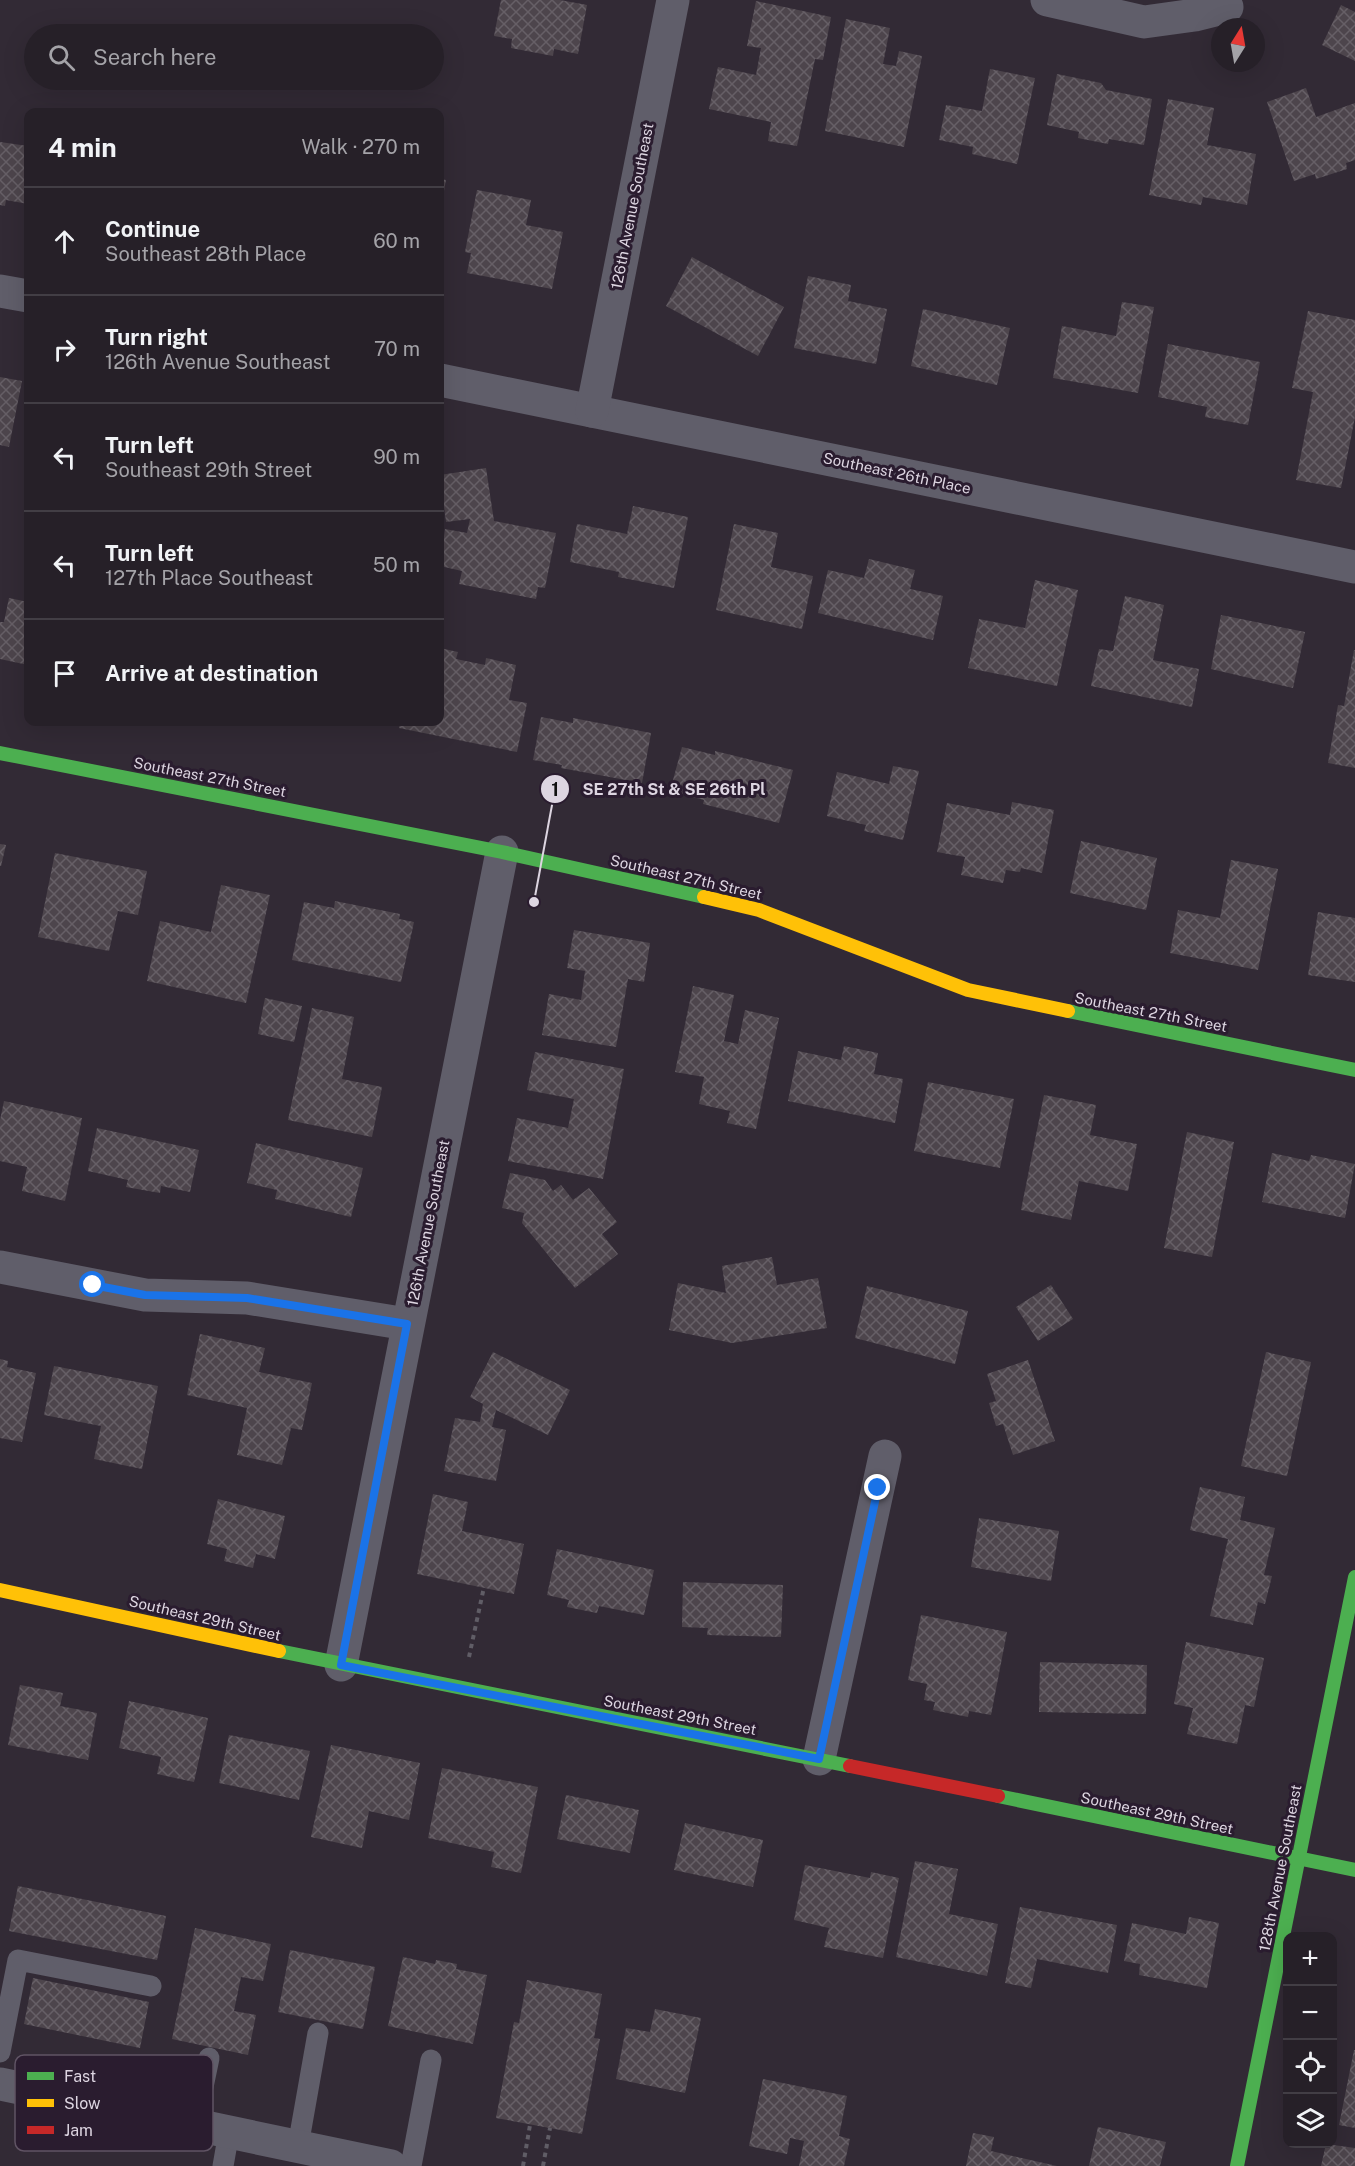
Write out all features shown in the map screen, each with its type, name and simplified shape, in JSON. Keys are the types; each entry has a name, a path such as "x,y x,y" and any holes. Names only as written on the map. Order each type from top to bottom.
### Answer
{"street":[{"name":"126th Avenue Southeast","path":"592,411 673,0"},
{"path":"1047,0 1144,22 1195,15 1227,7"},
{"path":"0,291 24,295"},
{"name":"Southeast 26th Place","path":"444,381 1355,567"},
{"name":"Southeast 27th Street","path":"0,753 502,852 759,910 968,990 1355,1070"},
{"name":"126th Avenue Southeast","path":"341,1665 502,852"},
{"path":"0,1267 145,1295 247,1298 407,1324"},
{"path":"819,1759 885,1456"},
{"name":"128th Avenue Southeast","path":"1237,2166 1355,1577"},
{"name":"Southeast 29th Street","path":"0,1590 341,1665 819,1759 1355,1870"},
{"path":"0,2084 15,2087"},
{"path":"213,2129 391,2166"}],"lane":[{"path":"0,2052 9,1959 151,1986"},
{"path":"298,2146 318,2033"},
{"path":"411,2166 431,2060"},
{"path":"223,2166 229,2132"}],"path":[{"path":"463,1689 484,1587"},
{"path":"523,2166 530,2125"},
{"path":"543,2166 550,2128"}],"building":[{"path":"501,0 560,0 587,5 578,54 554,49 553,56 511,48 512,39 494,36"},
{"path":"756,1 831,17 823,60 815,59 797,146 768,141 771,122 709,109 718,67 756,75 761,48 747,46"},
{"path":"1341,5 1355,12 1355,61 1322,45"},
{"path":"846,19 890,28 883,64 896,66 899,51 922,56 904,147 825,131"},
{"path":"990,69 1035,78 1017,164 972,154 973,147 939,140 946,105 982,111"},
{"path":"1057,74 1101,83 1106,90 1152,99 1144,145 1109,139 1108,144 1078,138 1079,132 1047,125"},
{"path":"1306,88 1316,117 1355,103 1355,160 1346,163 1347,169 1316,179 1315,174 1294,181 1267,102"},
{"path":"1168,99 1214,108 1207,145 1256,154 1247,205 1203,197 1201,205 1149,195"},
{"path":"0,142 24,145 24,203 6,200 5,206 0,205"},
{"path":"477,190 531,200 526,225 563,232 552,289 467,273 471,253 465,252"},
{"path":"692,257 784,307 758,356 666,306"},
{"path":"808,276 851,285 848,301 887,309 876,364 794,348"},
{"path":"1122,302 1154,307 1138,393 1053,378 1062,326 1116,336"},
{"path":"923,309 1010,328 997,385 911,366"},
{"path":"1308,311 1355,320 1355,417 1341,488 1296,480 1313,392 1292,388"},
{"path":"1168,344 1260,362 1248,425 1205,417 1207,407 1158,397"},
{"path":"0,377 22,381 9,447 0,445"},
{"path":"486,468 494,521 556,533 545,588 538,587 536,599 459,584 462,571 444,567 445,529 467,533 470,519 446,522 444,474"},
{"path":"633,506 688,517 674,588 618,577 619,572 570,562 577,524 627,534"},
{"path":"734,524 778,533 771,567 813,576 802,629 716,610"},
{"path":"869,559 915,570 910,589 943,596 933,640 818,613 828,570 864,578"},
{"path":"1035,580 1078,590 1057,686 968,668 979,619 1025,628"},
{"path":"1125,596 1164,605 1153,660 1199,669 1192,707 1091,686 1099,649 1113,651"},
{"path":"9,598 24,601 24,664 0,659 0,622 4,622"},
{"path":"1221,615 1305,632 1293,688 1211,669"},
{"path":"444,649 458,652 456,659 485,665 486,658 516,665 509,700 527,703 517,752 399,728 399,726 444,726"},
{"path":"1354,650 1355,768 1328,763 1338,705 1344,706"},
{"path":"541,717 573,723 573,718 651,733 642,783 561,768 562,765 533,760"},
{"path":"682,747 715,755 715,751 793,770 779,823 703,804 704,800 670,791"},
{"path":"893,766 919,771 903,840 864,831 866,825 827,816 837,772 889,784"},
{"path":"1012,802 1054,810 1042,873 1021,868 1020,872 1006,870 1003,883 961,875 965,857 937,852 947,803 1010,815"},
{"path":"1081,841 1157,858 1146,910 1070,893"},
{"path":"0,844 6,845 1,866 0,866"},
{"path":"55,853 147,871 138,915 118,911 109,951 38,937"},
{"path":"1231,860 1278,869 1258,970 1170,953 1178,910 1220,918"},
{"path":"221,885 270,895 246,1003 147,981 160,921 211,932"},
{"path":"335,901 400,914 399,919 414,922 401,982 292,960 304,902 334,908"},
{"path":"1318,912 1355,918 1355,982 1308,975"},
{"path":"574,930 650,943 644,982 628,979 616,1047 542,1035 549,994 581,1000 585,971 567,968"},
{"path":"693,986 734,995 724,1041 738,1044 745,1010 779,1018 756,1129 727,1123 730,1111 699,1104 704,1077 675,1072"},
{"path":"265,998 302,1006 294,1042 258,1034"},
{"path":"312,1008 354,1017 342,1079 382,1087 372,1137 288,1120"},
{"path":"844,1046 878,1053 874,1074 903,1079 895,1123 788,1101 798,1051 841,1060"},
{"path":"535,1052 624,1069 603,1179 508,1161 517,1118 568,1128 574,1099 527,1090"},
{"path":"928,1082 1014,1099 1000,1168 914,1151"},
{"path":"1044,1095 1096,1105 1090,1135 1137,1144 1128,1191 1079,1181 1071,1220 1021,1210"},
{"path":"4,1101 82,1118 65,1201 22,1191 27,1167 0,1161 0,1120"},
{"path":"97,1128 199,1150 190,1192 161,1186 160,1193 126,1187 128,1180 88,1171"},
{"path":"1187,1132 1234,1142 1212,1257 1164,1248"},
{"path":"256,1143 363,1168 351,1217 275,1199 277,1190 247,1183"},
{"path":"1272,1153 1309,1161 1311,1155 1355,1164 1345,1218 1262,1202"},
{"path":"510,1173 545,1180 553,1191 561,1185 573,1200 589,1188 617,1222 602,1234 618,1254 575,1288 522,1223 524,1213 502,1208"},
{"path":"772,1257 777,1285 818,1278 827,1328 732,1343 669,1330 678,1283 726,1293 722,1266"},
{"path":"1051,1285 1073,1319 1038,1341 1016,1307"},
{"path":"867,1286 968,1311 955,1364 855,1338"},
{"path":"200,1334 265,1348 259,1372 312,1383 302,1430 291,1428 282,1465 237,1455 247,1408 187,1395"},
{"path":"493,1352 570,1390 548,1435 496,1410 492,1427 506,1430 496,1481 444,1471 455,1418 480,1422 483,1404 470,1397"},
{"path":"1266,1352 1311,1362 1287,1476 1241,1466"},
{"path":"0,1359 8,1361 7,1367 36,1373 22,1442 0,1438"},
{"path":"1028,1360 1055,1441 1013,1455 1003,1424 996,1426 989,1403 996,1401 987,1374"},
{"path":"54,1366 158,1386 142,1469 94,1459 101,1426 44,1415"},
{"path":"1200,1487 1245,1497 1240,1520 1275,1528 1264,1575 1272,1576 1265,1604 1258,1602 1253,1625 1210,1616 1228,1539 1190,1530"},
{"path":"433,1494 468,1502 462,1531 524,1544 514,1594 417,1574"},
{"path":"218,1499 285,1516 275,1559 256,1554 253,1568 224,1561 227,1549 207,1544"},
{"path":"979,1518 1059,1531 1051,1581 971,1567"},
{"path":"557,1549 654,1570 644,1615 599,1606 597,1613 567,1607 569,1600 547,1595"},
{"path":"683,1582 783,1585 781,1637 707,1635 708,1628 682,1627"},
{"path":"921,1615 1007,1632 991,1715 969,1711 968,1717 933,1710 935,1702 924,1700 927,1684 908,1680"},
{"path":"1186,1642 1264,1658 1254,1707 1245,1705 1237,1744 1187,1734 1193,1708 1174,1704"},
{"path":"1040,1662 1147,1665 1146,1714 1039,1712"},
{"path":"20,1685 63,1693 60,1706 97,1713 88,1760 8,1745"},
{"path":"129,1701 208,1718 194,1782 157,1774 161,1757 119,1748"},
{"path":"229,1735 310,1751 299,1800 219,1783"},
{"path":"331,1745 420,1763 409,1820 369,1811 362,1848 311,1837"},
{"path":"442,1768 538,1787 521,1873 491,1867 494,1852 428,1838"},
{"path":"566,1795 639,1810 630,1853 557,1839"},
{"path":"685,1823 763,1840 753,1887 674,1870"},
{"path":"915,1861 958,1869 949,1914 998,1924 987,1976 896,1957"},
{"path":"805,1865 870,1878 871,1872 899,1878 883,1958 824,1947 829,1928 794,1920"},
{"path":"18,1886 166,1916 157,1960 9,1931"},
{"path":"1020,1907 1117,1925 1108,1973 1037,1959 1031,1988 1005,1983"},
{"path":"1189,1917 1219,1923 1207,1988 1139,1975 1140,1964 1124,1961 1132,1923 1186,1934"},
{"path":"195,1928 271,1944 263,1981 241,1977 234,2011 256,2015 248,2055 172,2039"},
{"path":"290,1950 375,1967 363,2029 278,2012"},
{"path":"403,1957 435,1964 436,1960 457,1964 456,1969 487,1975 473,2044 388,2026"},
{"path":"33,1978 149,2002 140,2048 24,2024"},
{"path":"527,1980 602,1994 594,2038 600,2039 582,2134 496,2118 514,2022 519,2023"},
{"path":"655,2009 701,2018 685,2093 616,2079 626,2028 650,2032"},
{"path":"1355,2050 1355,2128 1339,2125"},
{"path":"763,2079 847,2096 839,2136 850,2139 844,2166 799,2166 804,2141 790,2138 787,2154 749,2146"},
{"path":"1098,2127 1166,2142 1160,2166 1089,2166"},
{"path":"973,2133 994,2137 991,2151 1057,2166 966,2166"},
{"path":"1337,2146 1355,2148 1355,2166 1321,2166 1325,2148 1337,2148"}],"traffic: fast":[{"path":"0,753 502,852 704,897"},
{"path":"1068,1011 1355,1070"},
{"path":"1237,2166 1355,1577"},
{"path":"279,1651 850,1766"},
{"path":"998,1796 1355,1870"}],"traffic: slow":[{"path":"704,897 759,910 968,990 1068,1011"},
{"path":"0,1590 279,1651"}],"traffic: jam":[{"path":"850,1766 998,1796"}],"place":[{"name":"SE 27th St & SE 26th Pl","path":"534,902"}],"route":[{"path":"93,1285 145,1295 247,1298 407,1324 341,1665 819,1759 878,1488"}]}
